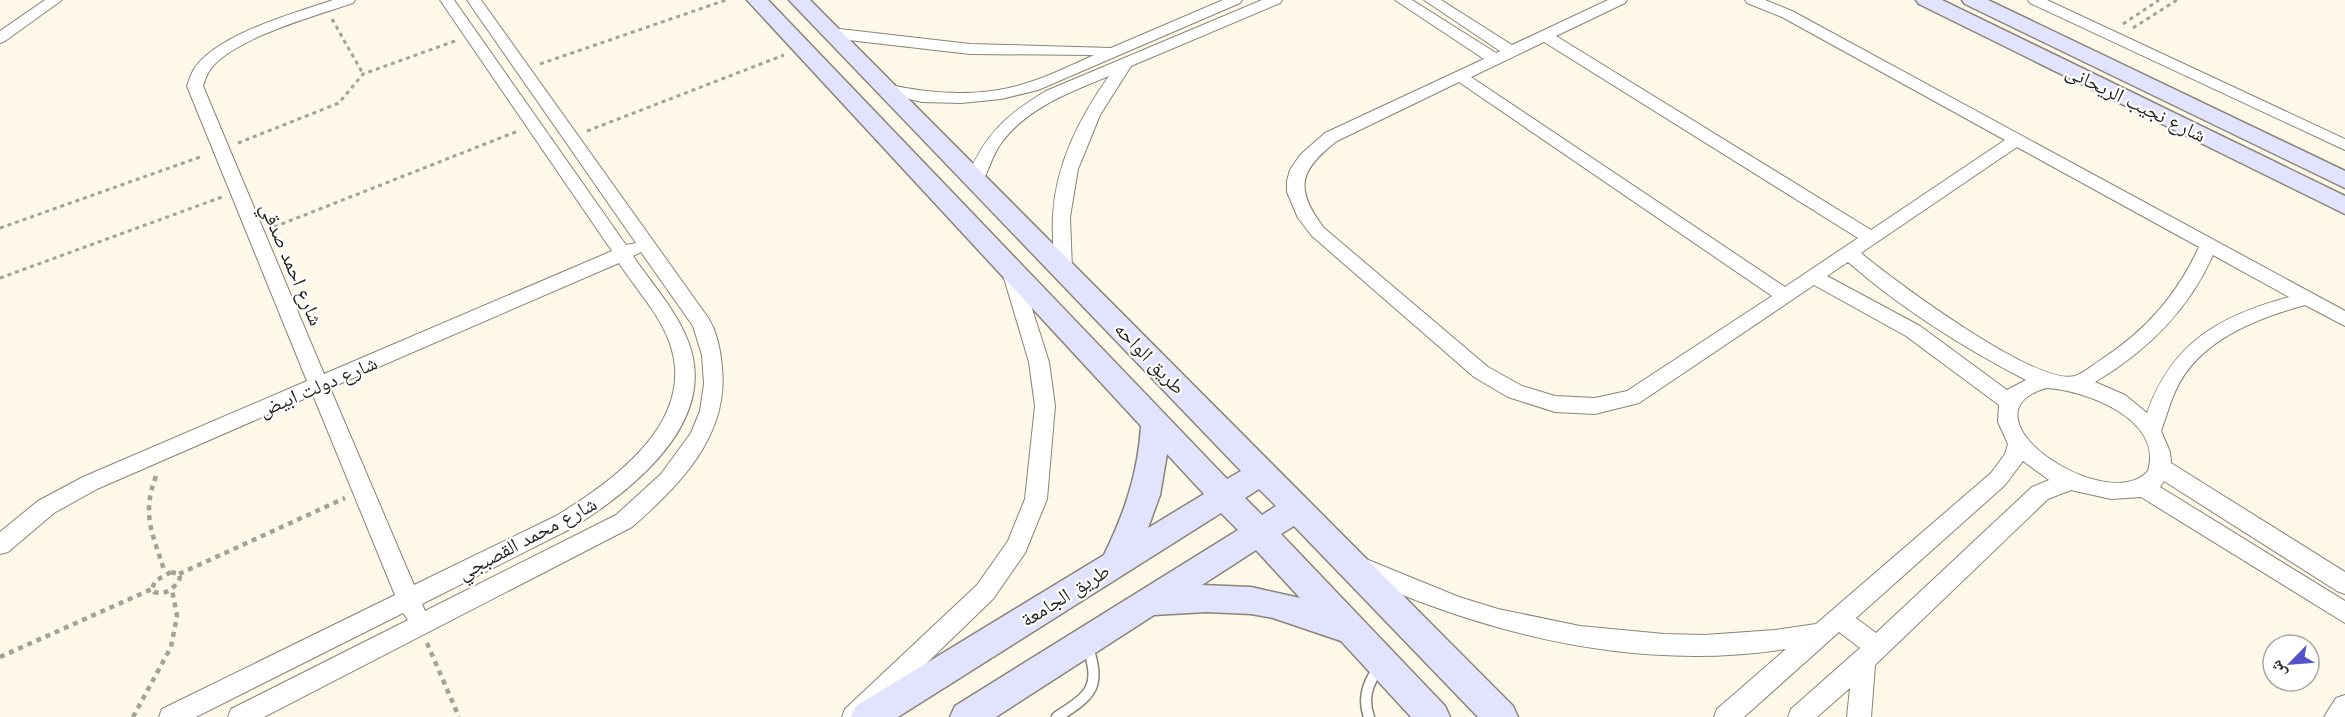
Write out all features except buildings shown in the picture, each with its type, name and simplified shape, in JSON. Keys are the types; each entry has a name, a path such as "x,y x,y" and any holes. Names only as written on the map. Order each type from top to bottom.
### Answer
{"street":[{"path":"0,38 55,0"},
{"name":"شارع احمد صدقي","path":"348,0 242,39 219,53 202,69 195,86 219,150 420,626"},
{"name":"شارع محمد القصبجي","path":"171,717 564,522 600,500 632,474 657,447 674,418 683,390 684,363 678,339 623,254 447,0"},
{"name":"شارع محمد القصبجي","path":"240,717 624,521 657,493 683,464 702,433 712,403 716,374 712,348 702,324 525,69 474,0"},
{"name":"طريق الواحه","path":"757,0 1433,717"},
{"name":"طريق الواحه","path":"799,0 1501,717"},
{"path":"975,180 984,154 1001,131 1024,111 1120,57 1235,0"},
{"path":"886,89 922,97 961,98 1001,94 1038,85 1120,57 1275,0"},
{"path":"1402,0 1496,60"},
{"path":"1431,0 1512,52"},
{"path":"1620,0 1331,137 1310,151 1298,169 1294,190 1301,212 1318,232 1481,372 1515,392 1555,404 1595,406 1632,398 2016,140"},
{"path":"1752,0 1787,14 2345,319"},
{"name":"شارع نجيب الريحانى","path":"1926,0 2345,206"},
{"name":"شارع نجيب الريحانى","path":"1972,0 2345,180"},
{"path":"2035,0 2345,145"},
{"path":"831,33 970,49 1120,57"},
{"path":"1544,36 1871,238"},
{"path":"1063,270 1062,210 1073,156 1120,57"},
{"path":"1460,76 1786,296"},
{"path":"2186,128 2203,112"},
{"name":"شارع دولت ابيض","path":"0,545 46,507 90,483 646,244"},
{"path":"2077,384 2140,343 2164,320 2189,287 2209,244"},
{"path":"1850,253 1888,287 1934,320 1987,352 2046,381"},
{"path":"854,717 986,592 1017,546 1036,499 1042,454 1043,395 1039,362 1010,268"},
{"path":"1814,277 1913,332 2008,401"},
{"path":"2151,431 2166,390 2188,357 2220,330 2240,320 2260,311 2308,298"},
{"path":"2046,381 2077,384 2098,391 2119,402 2138,416 2151,431 2160,451 2161,468 2154,479 2143,487 2097,489 2071,481 2050,471 2019,443 2007,421 2008,401 2016,390 2029,384 2046,381"},
{"path":"1114,564 1134,528 1147,492 1154,457 1155,423"},
{"path":"1726,717 1998,479 2015,457 2019,443"},
{"path":"2161,468 2345,584"},
{"name":"طريق الجامعة","path":"868,717 1261,473"},
{"path":"1800,717 1870,654 2029,502 2040,493 2071,481"},
{"path":"2143,487 2345,613"},
{"path":"967,717 1296,509"},
{"path":"1348,561 1421,593 1477,612 1582,636 1677,644 1746,644 1832,626 1870,654"},
{"path":"1148,603 1200,597 1253,599 1305,612 1354,633"},
{"path":"1858,717 1870,654"},
{"path":"2336,717 2345,706"}],"lane":[{"path":"1057,717 1089,696 1096,683 1096,669 1086,642"},
{"path":"1369,717 1365,709 1367,684 1383,663"}],"path":[{"path":"525,69 726,0"},
{"path":"2112,36 2159,0"},
{"path":"2112,36 2174,1"},
{"path":"326,8 363,74"},
{"path":"0,228 219,150 339,103 363,74 471,35"},
{"path":"572,137 802,48"},
{"path":"255,234 533,125"},
{"path":"0,278 237,191"},
{"path":"165,573 148,518 147,507 148,496 166,451"},
{"path":"0,657 152,589 155,580 165,573 179,574 363,489"},
{"path":"152,589 159,594 172,590 180,578 179,574"},
{"path":"133,717 171,646 177,616 172,590"},
{"path":"420,626 459,717"}]}
